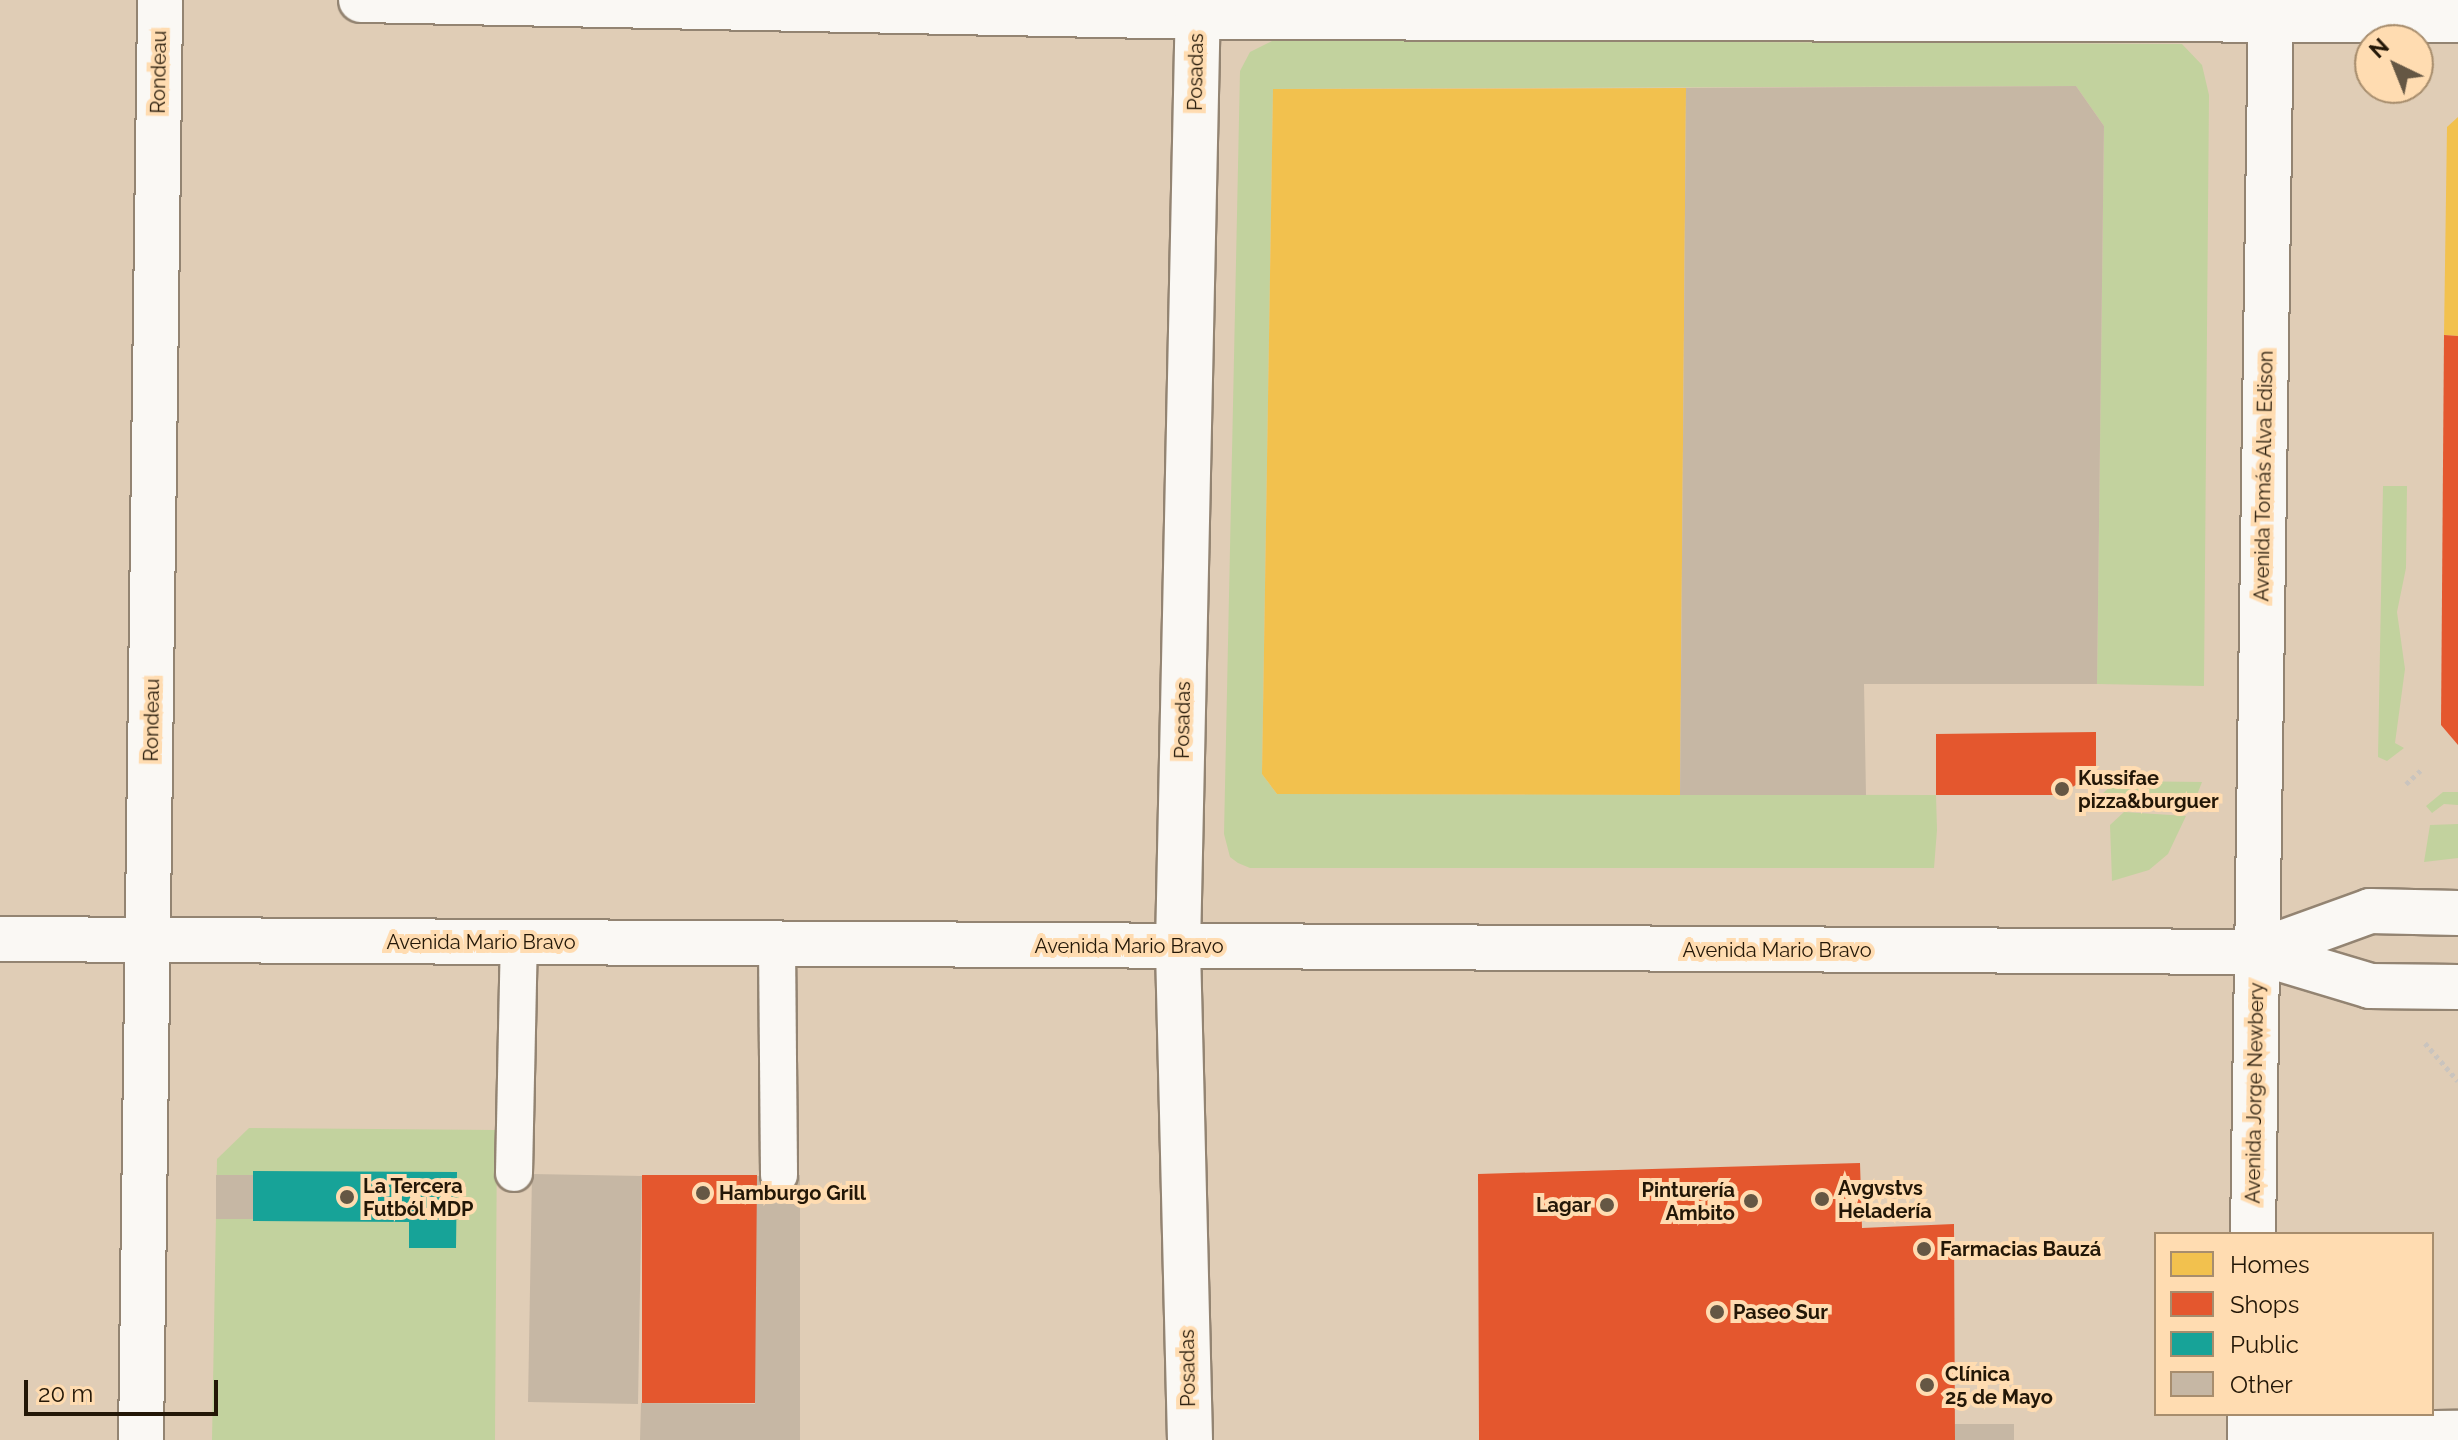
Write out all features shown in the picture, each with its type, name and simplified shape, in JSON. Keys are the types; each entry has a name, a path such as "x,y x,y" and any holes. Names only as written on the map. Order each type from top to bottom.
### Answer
{"street":[{"name":"Rondeau","path":"141,1440 160,0"},
{"path":"361,0 1198,8 2271,9 2458,20"},
{"name":"Posadas","path":"1190,1440 1178,947 1198,8"},
{"name":"Avenida Tomás Alva Edison","path":"2257,952 2271,9"},
{"name":"Avenida Mario Bravo","path":"2257,952 2370,911 2458,913"},
{"name":"Avenida Mario Bravo","path":"0,939 2257,952 2370,986 2458,987"},
{"name":"Avenida Jorge Newbery","path":"2253,1232 2257,952"}],"lane":[{"path":"514,1173 519,942"},
{"path":"777,944 779,1175"},
{"path":"2250,1428 2458,1429"}],"path":[{"path":"2406,784 2422,769"}],"green space":[{"path":"1274,40 2182,44 2202,65 2209,95 2204,686 2097,684 2104,126 2076,86 1273,89 1262,774 1277,794 1936,795 1937,830 1934,868 1250,868 1238,863 1230,857 1224,834 1240,71 1250,52"},
{"path":"2383,486 2407,486 2406,568 2397,612 2405,669 2395,743 2404,748 2387,761 2378,757"},
{"path":"2117,781 2202,782 2197,795 2102,794"},
{"path":"2443,792 2458,792 2458,805 2444,804 2432,813 2426,806"},
{"path":"2124,812 2186,816 2168,854 2149,870 2112,881 2110,825"},
{"path":"2458,824 2458,858 2424,862 2430,825"},
{"path":"249,1128 497,1130 495,1440 212,1440 217,1159"}],"building: Homes":[{"path":"1686,88 1680,795 1277,794 1262,774 1273,89"},
{"path":"2458,117 2458,336 2444,335 2447,127"}],"building: Shops":[{"path":"2444,335 2458,336 2458,745 2441,725"},
{"path":"2096,732 2096,772 2060,795 1936,795 1936,734"},
{"name":"Paseo Sur","path":"1860,1163 1862,1228 1954,1224 1955,1440 1479,1440 1478,1174"},
{"path":"642,1175 757,1175 757,1403 642,1403"}],"building: Public":[{"path":"253,1171 457,1172 456,1248 409,1248 409,1222 253,1221"}],"building: Other":[{"path":"2076,86 2104,126 2097,684 1864,684 1866,795 1680,795 1686,88"},
{"path":"532,1174 642,1176 638,1404 528,1402"},
{"path":"216,1175 253,1175 253,1219 216,1219"},
{"path":"800,1175 800,1440 640,1440 641,1403 755,1404 757,1176"},
{"path":"1955,1424 2014,1424 2014,1440 1955,1440"}],"place":[{"name":"Kussifae pizza&burguer","path":"2062,789"},
{"name":"Hamburgo Grill","path":"703,1193"},
{"name":"La Tercera Futból MDP","path":"347,1197"},
{"name":"Avgvstvs Heladería","path":"1822,1199"},
{"name":"Pinturería Ambito","path":"1751,1201"},
{"name":"Lagar","path":"1607,1205"},
{"name":"Farmacias Bauzá","path":"1924,1249"},
{"name":"Paseo Sur","path":"1717,1312"},
{"name":"Clínica 25 de Mayo","path":"1927,1385"}]}
